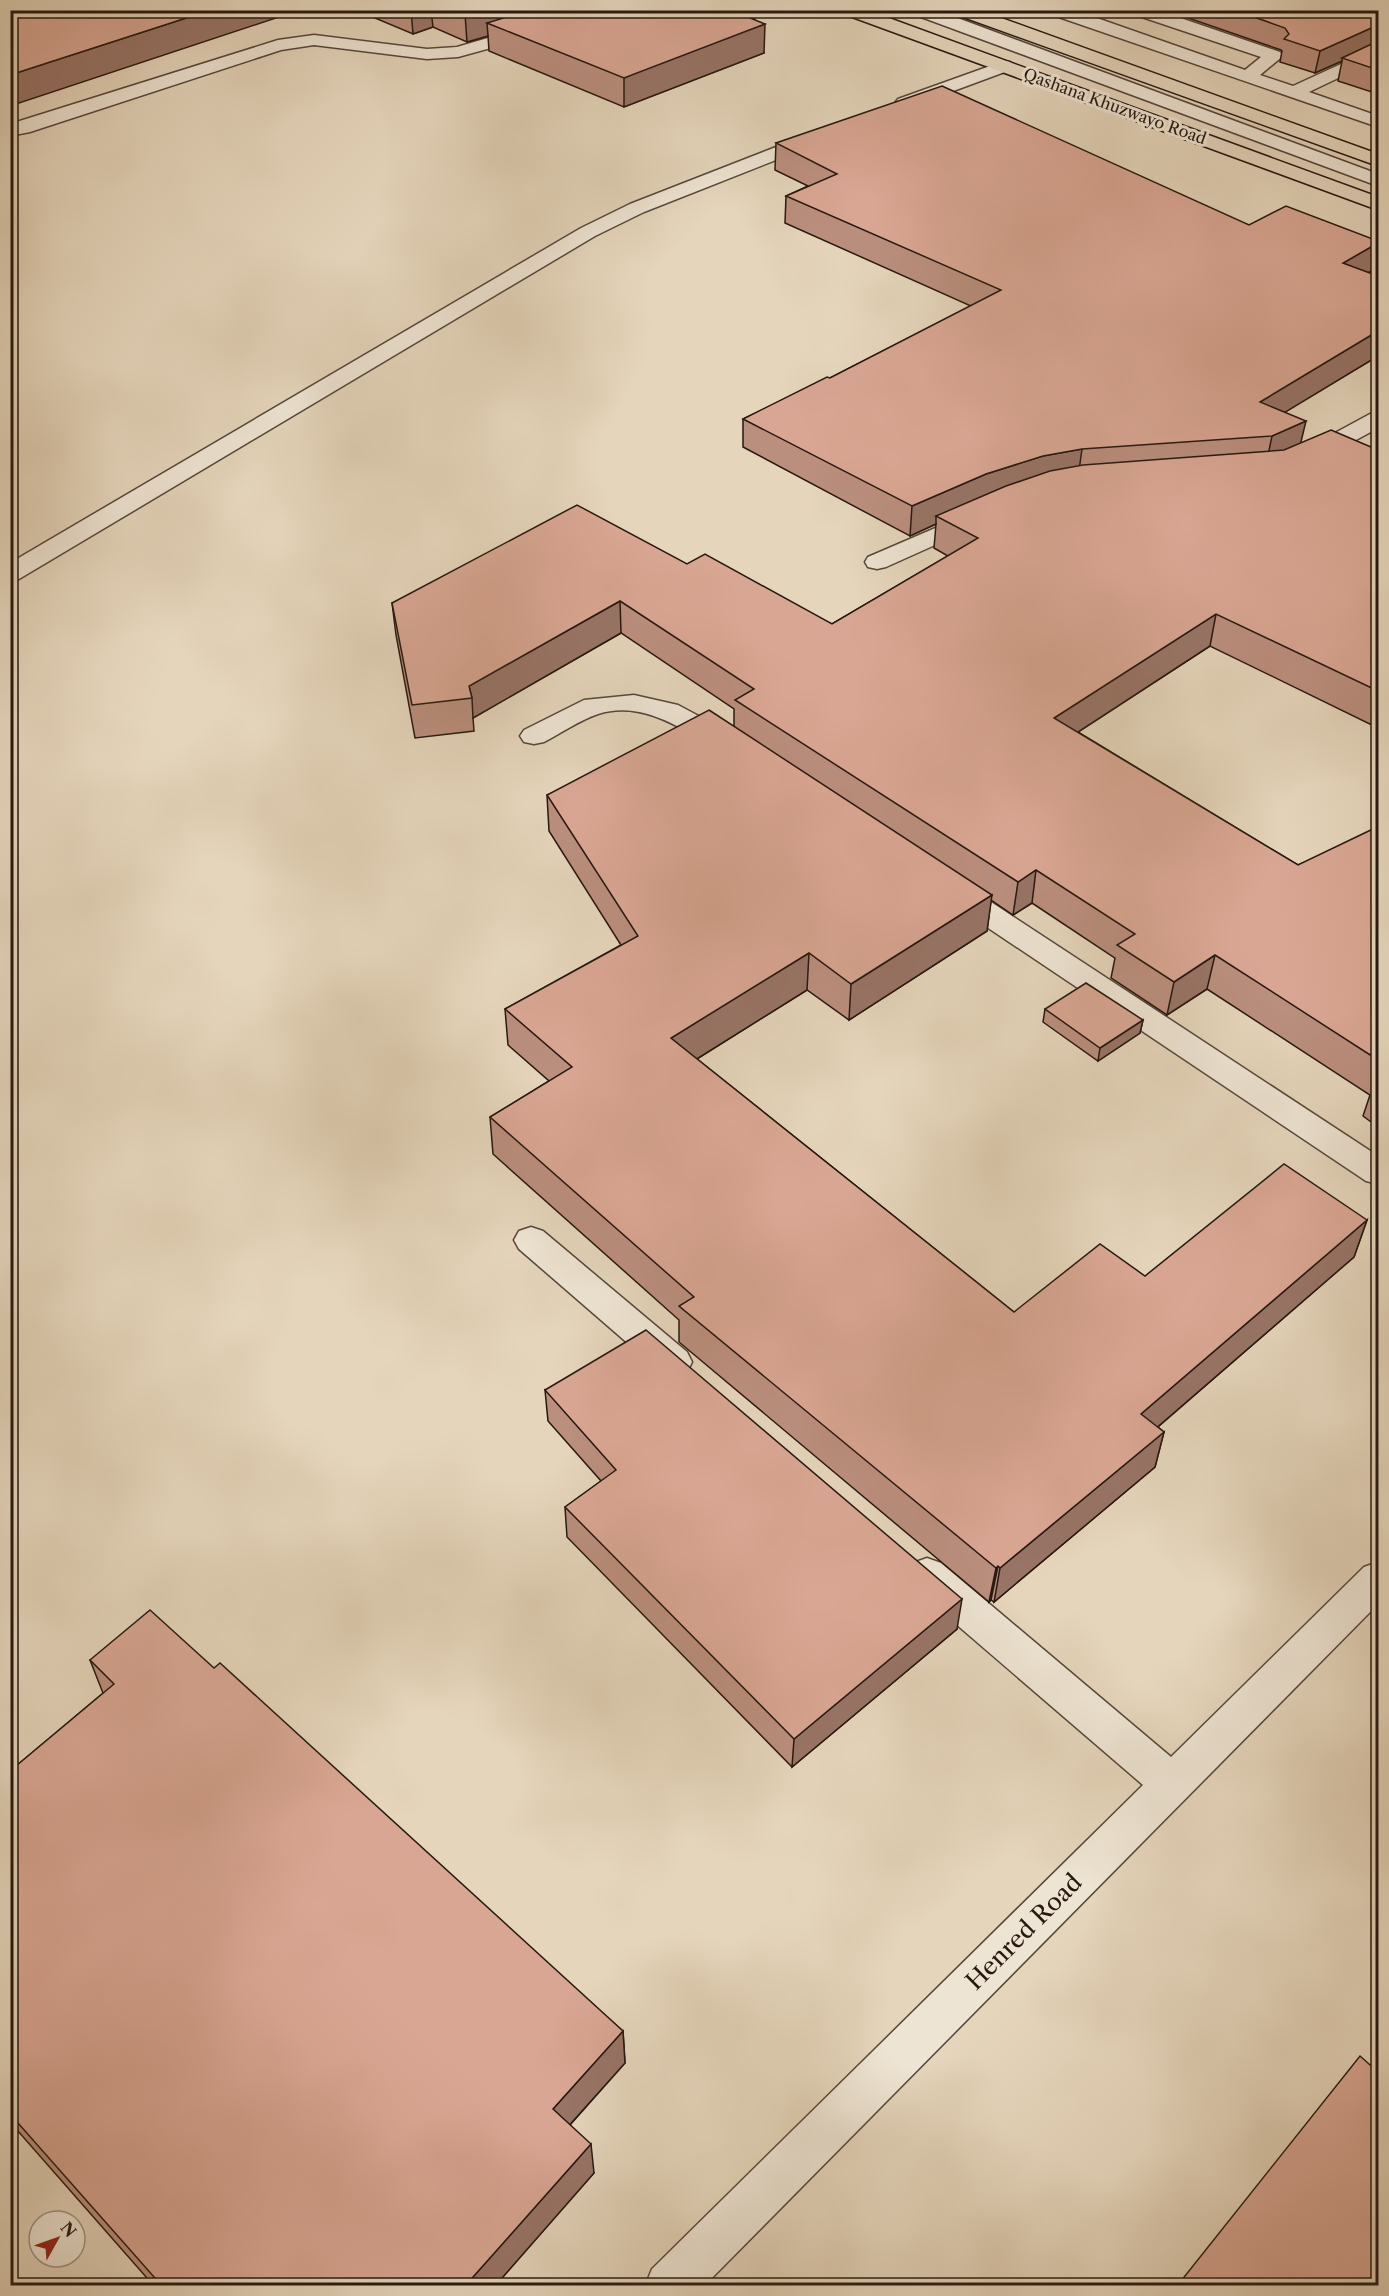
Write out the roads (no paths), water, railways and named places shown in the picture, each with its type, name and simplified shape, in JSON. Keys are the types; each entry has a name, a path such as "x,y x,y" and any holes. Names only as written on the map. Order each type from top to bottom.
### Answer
{"main road":[{"name":"Qashana Khuzwayo Road","path":"850,10 1378,204"},
{"name":"Qashana Khuzwayo Road","path":"961,10 1378,160"}],"lane":[{"path":"10,130 23,128 278,45 314,40 427,54 458,52 518,35 586,10"},
{"path":"919,10 1378,180"},
{"path":"1139,10 1274,56 1246,77"},
{"path":"1058,11 1378,122"},
{"path":"1293,93 1378,52"},
{"path":"883,112 1004,66"},
{"path":"10,574 588,232 637,208 839,128"},
{"path":"1288,466 1378,419"},
{"path":"878,562 993,510"},
{"path":"534,735 593,706 634,703 669,711 746,755"},
{"path":"934,879 1378,1172"},
{"path":"531,1240 703,1386"},
{"path":"902,1554 1172,1784"},
{"name":"Henred Road","path":"669,2286 1378,1579"}]}
